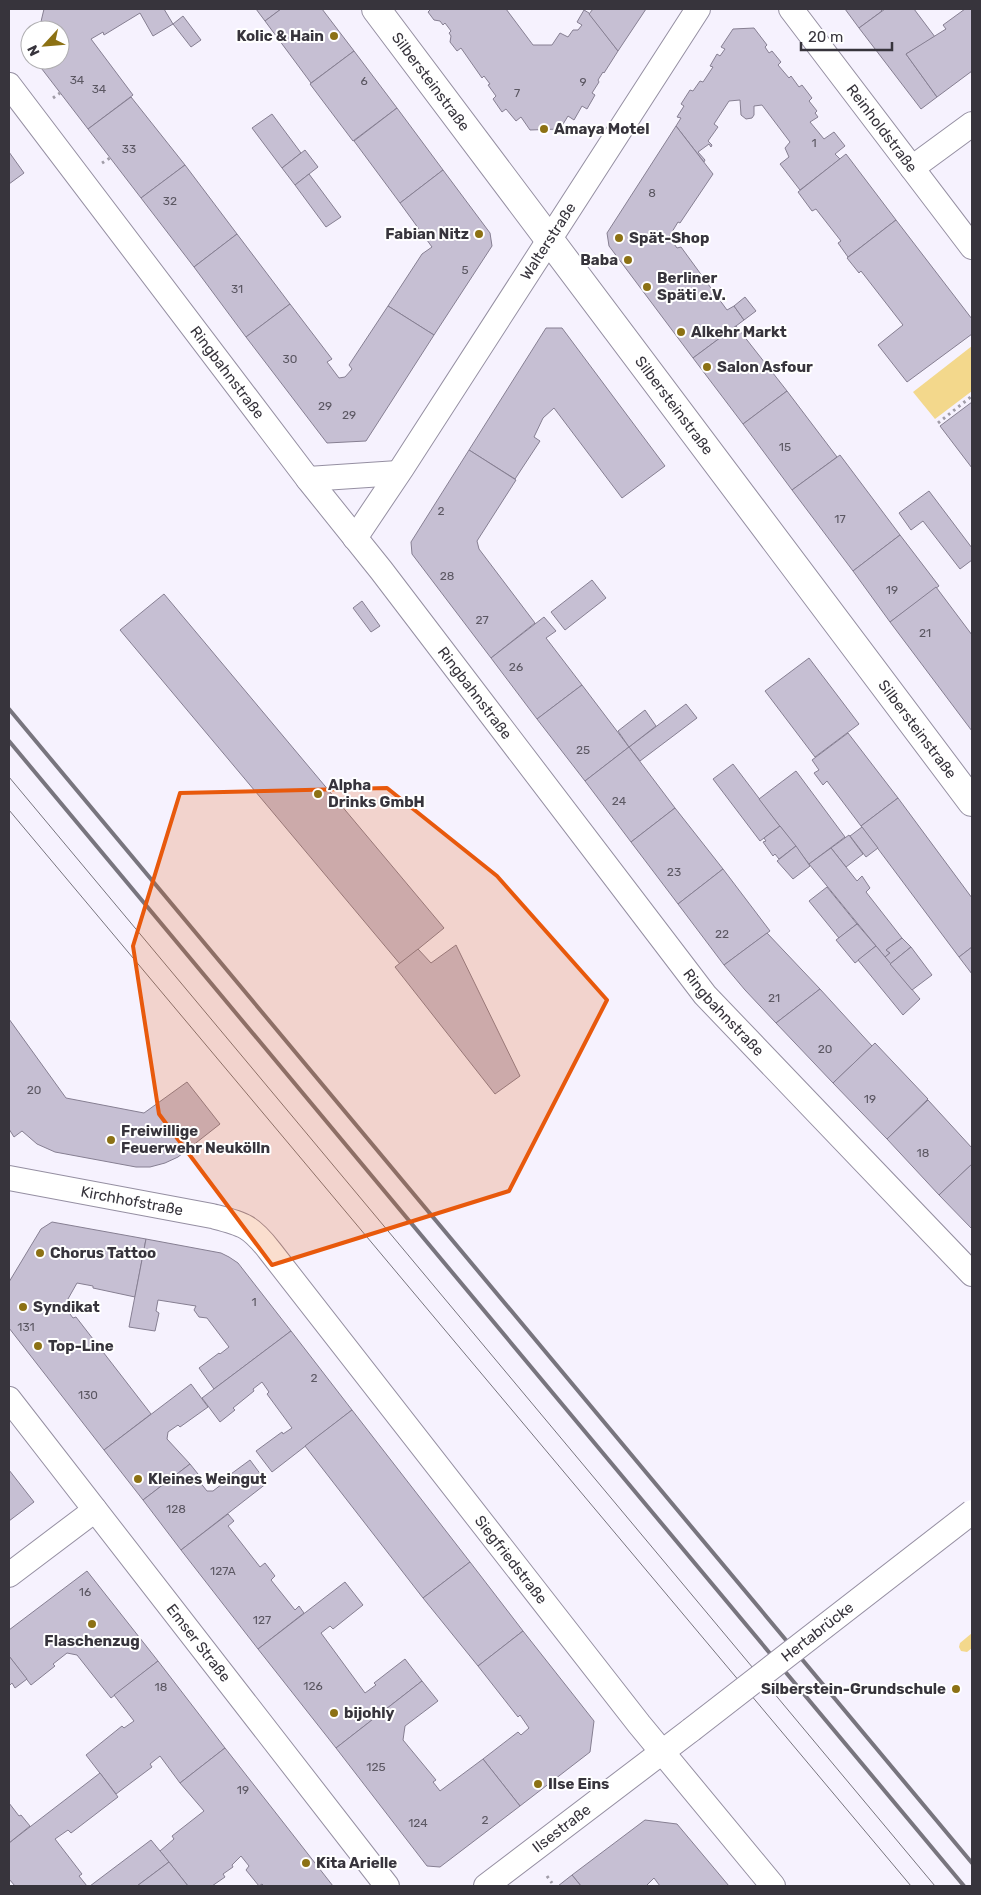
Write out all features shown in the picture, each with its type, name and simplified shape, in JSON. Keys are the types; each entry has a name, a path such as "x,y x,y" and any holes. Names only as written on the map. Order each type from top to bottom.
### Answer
{"street":[{"name":"Silbersteinstraße","path":"376,9 972,802"},
{"name":"Walterstraße","path":"355,538 698,9"},
{"name":"Reinholdstraße","path":"792,9 972,247"},
{"name":"Ringbahnstraße","path":"9,85 705,995 972,1274"},
{"path":"912,168 972,124"},
{"path":"308,478 398,473"},
{"name":"Kirchhofstraße","path":"9,1178 212,1216 240,1223 253,1231"},
{"name":"Siegfriedstraße","path":"253,1231 661,1752 773,1886"},
{"name":"Emser Straße","path":"9,1399 387,1886"},
{"path":"9,1576 95,1510"},
{"name":"Hertabrücke","path":"661,1752 972,1512"},
{"name":"Ilsestraße","path":"486,1886 661,1752"}],"path":[{"path":"54,98 60,93"},
{"path":"104,162 110,158"},
{"path":"938,423 972,396"},
{"path":"547,1876 552,1883"}],"highlighted area":[{"path":"387,788 497,876 607,1000 509,1191 272,1265 159,1114 133,946 180,793"}],"shaded area":[{"path":"972,346 972,391 935,419 913,392"},
{"path":"972,1633 972,1648 967,1652 961,1651 960,1643"}],"building":[{"path":"44,9 164,9 173,24 153,36 140,13 104,35 103,32 91,39 133,95 88,129 43,70 70,70 70,20 41,20"},
{"path":"256,9 281,9 265,21"},
{"path":"281,9 322,9 354,51 311,83 265,21"},
{"path":"431,9 506,9 533,45 552,45 560,33 568,37 573,30 578,30 582,25 577,22 584,10 589,13 618,51 598,80 599,82 592,93 595,95 587,109 582,106 574,120 568,116 560,129 530,130 521,117 516,121 506,109 502,112 493,99 496,96 488,85 490,84 484,76 482,78 461,48 457,51 450,42 451,36 449,33 451,31 445,23 443,25 440,21 434,20 428,12"},
{"path":"593,9 646,9 618,51 589,14"},
{"path":"845,9 880,9 882,11 859,28"},
{"path":"885,9 914,9 935,37 906,54 937,97 921,109 859,28"},
{"path":"965,9 972,9 972,71 937,97 906,54 946,29 943,25"},
{"path":"183,16 201,40 191,47 173,24"},
{"path":"754,28 767,45 765,47 769,53 772,51 781,62 778,65 789,78 791,76 799,87 802,85 812,98 809,101 817,111 815,113 818,117 810,122 824,139 834,132 845,146 835,154 840,159 800,190 780,164 789,157 785,148 790,142 762,105 754,106 754,115 752,118 746,119 741,115 740,100 729,101 714,124 718,127 708,141 712,145 711,147 709,144 698,152 705,160 704,162 676,126 681,118 677,117 684,106 681,104 690,90 693,91 700,81 703,82 713,67 710,66 717,54 720,56 725,49 721,47 733,29"},
{"path":"354,51 397,108 353,141 310,84"},
{"path":"131,97 185,165 141,198 88,129"},
{"path":"397,108 443,170 400,203 354,141"},
{"path":"272,114 301,153 282,168 252,128"},
{"path":"676,126 713,174 669,237 677,248 681,247 727,310 734,306 744,320 693,358 609,246 607,233"},
{"path":"305,150 318,167 295,185 282,168"},
{"path":"9,152 24,173 9,184"},
{"path":"846,154 896,220 848,257 838,243 841,241 816,209 812,211 798,192"},
{"path":"185,165 237,234 194,267 141,198"},
{"path":"443,170 490,233 492,246 434,335 388,306 422,254 432,247 400,203"},
{"path":"309,174 341,217 326,227 295,185"},
{"path":"896,220 972,319 972,334 907,382 878,345 903,325 861,271 859,273 847,258"},
{"path":"237,234 290,304 246,337 194,267"},
{"path":"745,297 756,311 744,320 734,306"},
{"path":"290,304 332,359 327,362 339,378 345,377 352,369 349,365 388,306 434,335 366,441 327,443 246,337"},
{"path":"736,326 787,391 743,424 693,358"},
{"path":"546,328 562,328 665,466 622,498 554,408 543,418 534,437 540,441 515,479 469,450"},
{"path":"787,391 837,457 792,490 743,424"},
{"path":"972,402 972,468 940,426"},
{"path":"469,450 516,480 477,541 479,549 535,623 491,658 412,554 411,542"},
{"path":"840,455 900,535 853,571 792,490"},
{"path":"929,491 972,548 972,560 960,569 923,521 911,530 899,513"},
{"path":"900,535 939,586 890,622 853,571"},
{"path":"592,580 606,598 565,630 551,612"},
{"path":"936,587 972,635 972,731 890,622"},
{"path":"164,594 444,928 400,964 120,630"},
{"path":"362,601 380,626 371,632 353,608"},
{"path":"544,617 556,631 546,638 582,685 537,719 491,658"},
{"path":"809,658 859,724 815,757 765,691"},
{"path":"582,685 629,747 585,781 537,719"},
{"path":"686,704 697,718 640,761 629,747"},
{"path":"645,710 656,726 629,747 618,731"},
{"path":"848,733 898,798 861,826 827,781 823,785 814,773 819,770 812,760"},
{"path":"629,747 675,808 631,842 585,781"},
{"path":"733,764 780,826 760,841 713,779"},
{"path":"796,771 845,837 809,864 759,799"},
{"path":"898,798 972,898 972,947 959,957 861,826"},
{"path":"675,808 723,869 678,904 631,842"},
{"path":"780,826 796,846 779,859 775,854 773,856 763,842 766,841 764,838"},
{"path":"862,827 878,848 866,857 850,836"},
{"path":"849,835 863,854 846,867 831,848"},
{"path":"796,846 810,866 793,879 777,861"},
{"path":"831,848 857,881 862,876 870,888 866,892 902,938 886,950 890,953 885,957 809,864"},
{"path":"723,869 770,931 724,965 678,904"},
{"path":"827,887 857,924 839,938 809,901"},
{"path":"857,924 876,946 855,963 836,940"},
{"path":"767,933 820,989 776,1023 724,965"},
{"path":"902,938 911,947 890,964 885,957 890,953 886,950"},
{"path":"456,945 520,1076 495,1094 395,967 418,949 431,963"},
{"path":"876,946 920,999 903,1015 858,960"},
{"path":"911,947 932,975 912,990 890,964"},
{"path":"972,947 972,974 959,957"},
{"path":"820,989 872,1046 833,1083 776,1023"},
{"path":"9,1019 66,1098 144,1113 187,1082 220,1124 178,1157 150,1167 136,1167 55,1152 37,1144 22,1131 14,1137 9,1129"},
{"path":"875,1043 928,1099 887,1139 833,1083"},
{"path":"928,1100 972,1148 972,1164 939,1195 887,1139"},
{"path":"972,1164 972,1229 939,1195"},
{"path":"52,1222 146,1239 135,1297 77,1283 64,1306 73,1318 76,1317 151,1414 104,1450 9,1328 9,1282 41,1229"},
{"path":"146,1239 221,1253 229,1257 238,1263 291,1331 214,1389 199,1368 229,1347 207,1318 199,1317 194,1310 196,1306 158,1300 156,1311 159,1313 155,1331 129,1327"},
{"path":"291,1331 352,1410 272,1472 256,1451 282,1432 283,1434 292,1428 267,1394 269,1392 262,1382 233,1408 235,1410 220,1422 202,1398"},
{"path":"191,1384 208,1407 180,1427 178,1425 168,1432 167,1439 190,1464 143,1500 104,1450"},
{"path":"352,1410 470,1562 423,1598 305,1446"},
{"path":"250,1460 267,1483 181,1550 143,1500 190,1464 202,1479 199,1481 207,1491 213,1491 222,1484 220,1482"},
{"path":"9,1470 34,1502 9,1521"},
{"path":"228,1514 234,1521 228,1526 260,1567 265,1563 275,1576 271,1580 295,1610 299,1606 304,1613 258,1649 181,1550"},
{"path":"470,1562 523,1631 478,1666 423,1598"},
{"path":"87,1571 158,1661 111,1698 77,1655 67,1653 53,1664 55,1666 31,1685 9,1656 9,1630"},
{"path":"345,1582 363,1605 333,1629 330,1626 321,1633 365,1693 376,1685 374,1683 405,1659 422,1681 336,1748 258,1649"},
{"path":"523,1631 594,1721 590,1752 520,1806 483,1759 518,1732 521,1735 529,1728 520,1715 518,1717 478,1666"},
{"path":"9,1656 27,1679 15,1688 12,1683 9,1686"},
{"path":"158,1661 225,1748 180,1783 160,1756 150,1764 152,1767 116,1794 86,1755 122,1726 124,1728 134,1721 114,1695"},
{"path":"422,1681 438,1701 405,1726 403,1740 436,1780 433,1782 440,1791 483,1759 520,1806 440,1867 427,1866 336,1748"},
{"path":"225,1748 333,1886 264,1886 262,1884 259,1886 246,1870 249,1866 241,1856 232,1865 233,1867 223,1874 225,1877 212,1886 188,1886 160,1851 174,1839 172,1836 204,1811 180,1783"},
{"path":"100,1773 118,1797 71,1833 68,1830 55,1839 82,1874 79,1876 87,1886 15,1886 9,1879 9,1843"},
{"path":"9,1803 30,1826 9,1843"},
{"path":"645,1820 677,1824 729,1886 660,1886 654,1878 646,1886 581,1886 572,1875"},
{"path":"151,1840 169,1862 137,1886 90,1886"},
{"path":"169,1862 188,1886 137,1886"},
{"path":"572,1875 581,1886 558,1886"}],"tram line":[{"path":"9,777 935,1886"},
{"path":"9,810 911,1886"}],"railway":[{"path":"9,709 972,1863"},
{"path":"9,741 964,1886"}],"place":[{"name":"Kolic & Hain","path":"334,36"},
{"name":"Amaya Motel","path":"544,129"},
{"name":"Fabian Nitz","path":"479,234"},
{"name":"Spät-Shop","path":"619,238"},
{"name":"Baba","path":"628,260"},
{"name":"Berliner Späti e.V.","path":"647,287"},
{"name":"Alkehr Markt","path":"681,332"},
{"name":"Salon Asfour","path":"707,367"},
{"name":"Alpha Drinks GmbH","path":"318,794"},
{"name":"Freiwillige Feuerwehr Neukölln","path":"111,1140"},
{"name":"Chorus Tattoo","path":"40,1253"},
{"name":"Syndikat","path":"23,1307"},
{"name":"Top-Line","path":"38,1346"},
{"name":"Kleines Weingut","path":"138,1479"},
{"name":"Flaschenzug","path":"92,1624"},
{"name":"Silberstein-Grundschule","path":"956,1689"},
{"name":"bijohly","path":"334,1713"},
{"name":"Ilse Eins","path":"538,1784"},
{"name":"Kita Arielle","path":"306,1863"}]}
